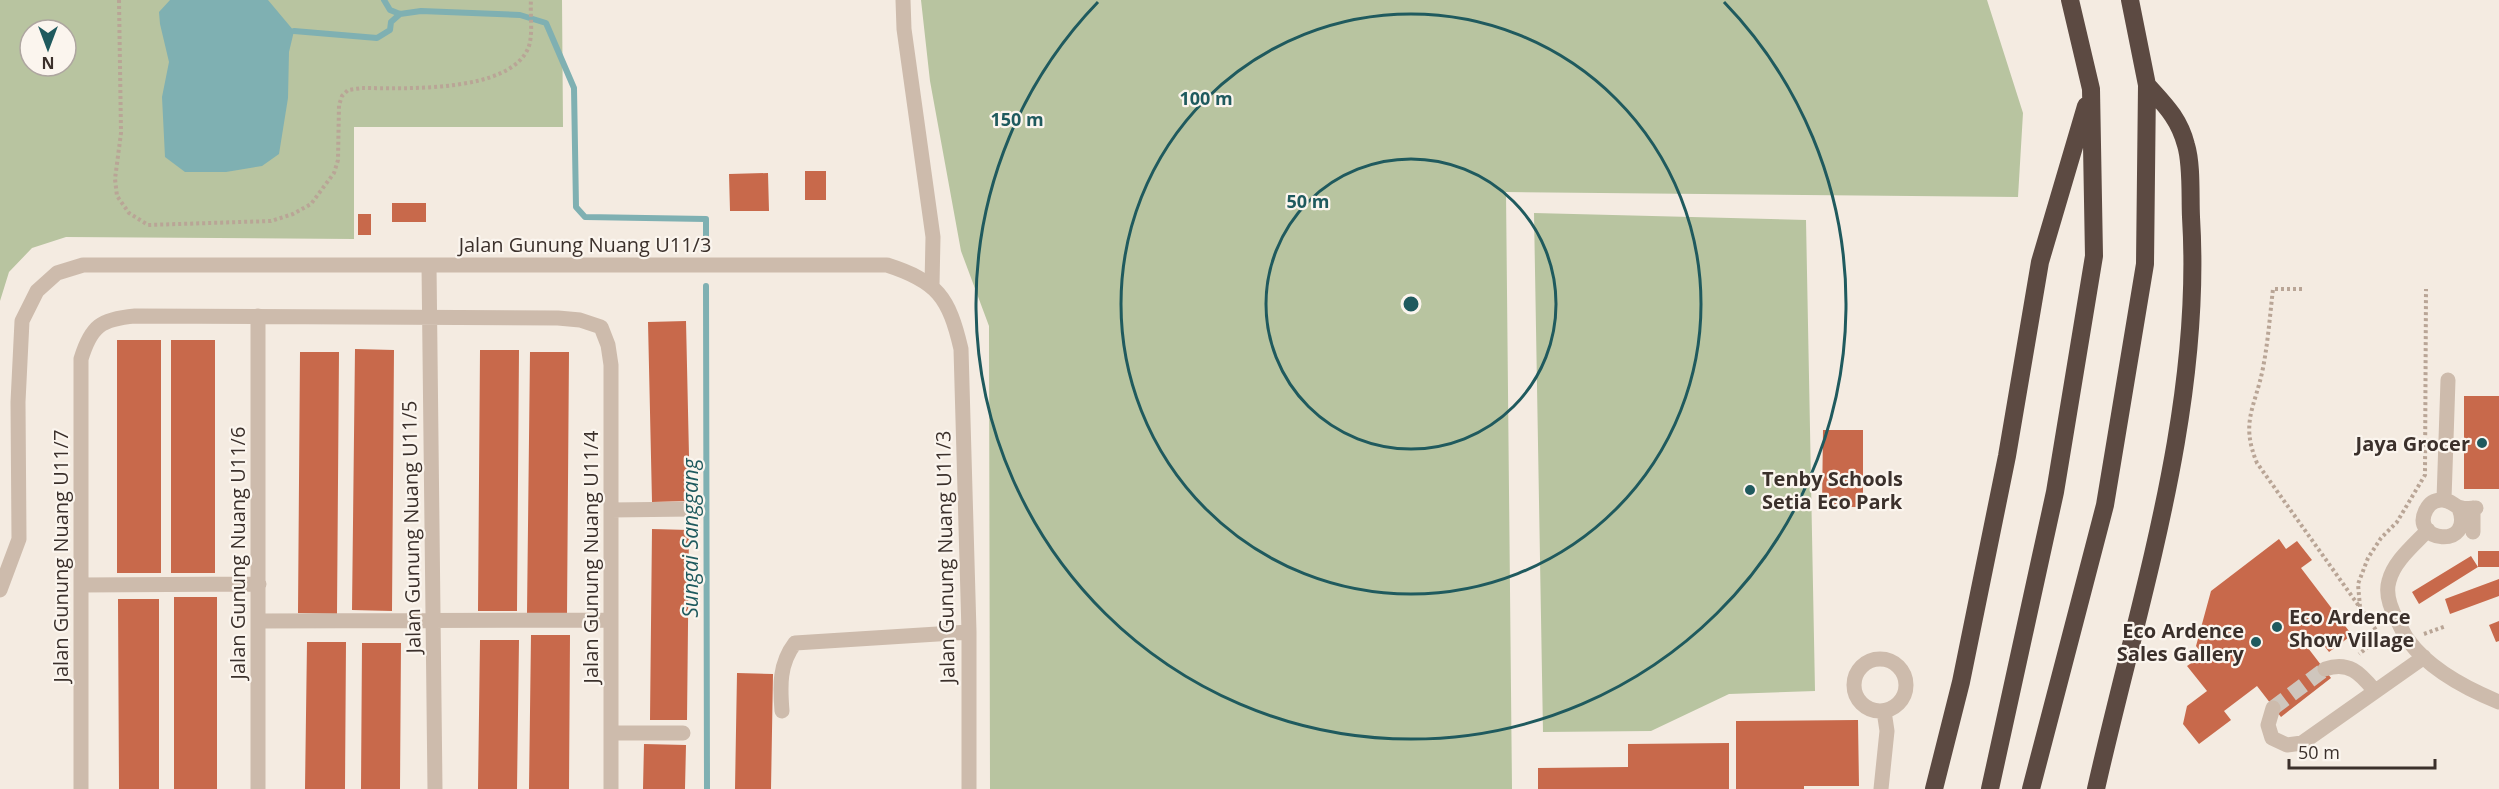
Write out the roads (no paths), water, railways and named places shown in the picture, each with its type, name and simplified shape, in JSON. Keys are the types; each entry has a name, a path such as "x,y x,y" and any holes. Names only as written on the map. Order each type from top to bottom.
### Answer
{"highway":[{"path":"1990,789 2055,492 2094,256 2091,89 2070,0"},
{"path":"2031,789 2105,505 2145,264 2147,85 2130,0"},
{"path":"2096,789 2174,451 2187,360 2194,266 2187,146 2175,116 2147,85"},
{"path":"1934,789 1961,682 2003,479 2040,262 2091,89"}],"street":[{"path":"903,0 904,29 933,237 932,285"},
{"name":"Jalan Gunung Nuang U11/3","path":"1,587 19,538 18,402 22,321 37,291 57,273 82,264 887,265 914,274 932,285 955,323 961,349 969,632 969,789"},
{"name":"Jalan Gunung Nuang U11/5","path":"429,265 435,789"},
{"path":"258,316 429,317"},
{"name":"Jalan Gunung Nuang U11/7","path":"81,789 81,359 86,342 97,326 115,318 258,316"},
{"name":"Jalan Gunung Nuang U11/6","path":"258,316 258,789"},
{"name":"Jalan Gunung Nuang U11/4","path":"429,317 580,320 601,327 608,345 610,365 611,789"},
{"path":"2444,499 2448,380"},
{"path":"2444,499 2469,508 2462,516 2462,524 2457,531 2446,538 2440,538 2428,530 2424,520 2431,503 2444,499"},
{"path":"2457,531 2475,532 2469,508"},
{"path":"610,510 693,509"},
{"path":"2428,530 2394,569 2388,582 2388,599 2394,614 2408,640 2424,657 2456,680 2499,702"},
{"path":"81,585 259,584"},
{"path":"258,621 610,620"},
{"path":"782,711 780,679 787,653 795,643 969,632"},
{"path":"2273,708 2268,725 2272,738 2294,745 2302,743 2374,690 2424,657"},
{"path":"2325,669 2343,666 2361,674 2374,690"},
{"path":"1881,789 1887,731 1884,711"},
{"path":"611,733 683,733"}],"water":[{"path":"170,0 268,0 294,31 289,52 288,98 279,154 262,166 226,172 185,172 165,157 162,97 169,62 159,12"}],"waterway":[{"name":"Sungai Sanggang","path":"384,0 390,10 400,14 421,11 520,15 546,23 574,88 576,207 585,217 706,219 706,246"},
{"path":"294,31 377,38 390,30 391,22 400,14"},
{"name":"Sungai Sanggang","path":"706,286 707,789"}],"tunnel":[{"path":"2273,708 2325,669"}],"place":[{"name":"Jaya Grocer","path":"2482,443"},
{"name":"Tenby Schools Setia Eco Park","path":"1750,490"},
{"name":"Eco Ardence Show Village","path":"2277,627"},
{"name":"Eco Ardence Sales Gallery","path":"2256,642"}]}
